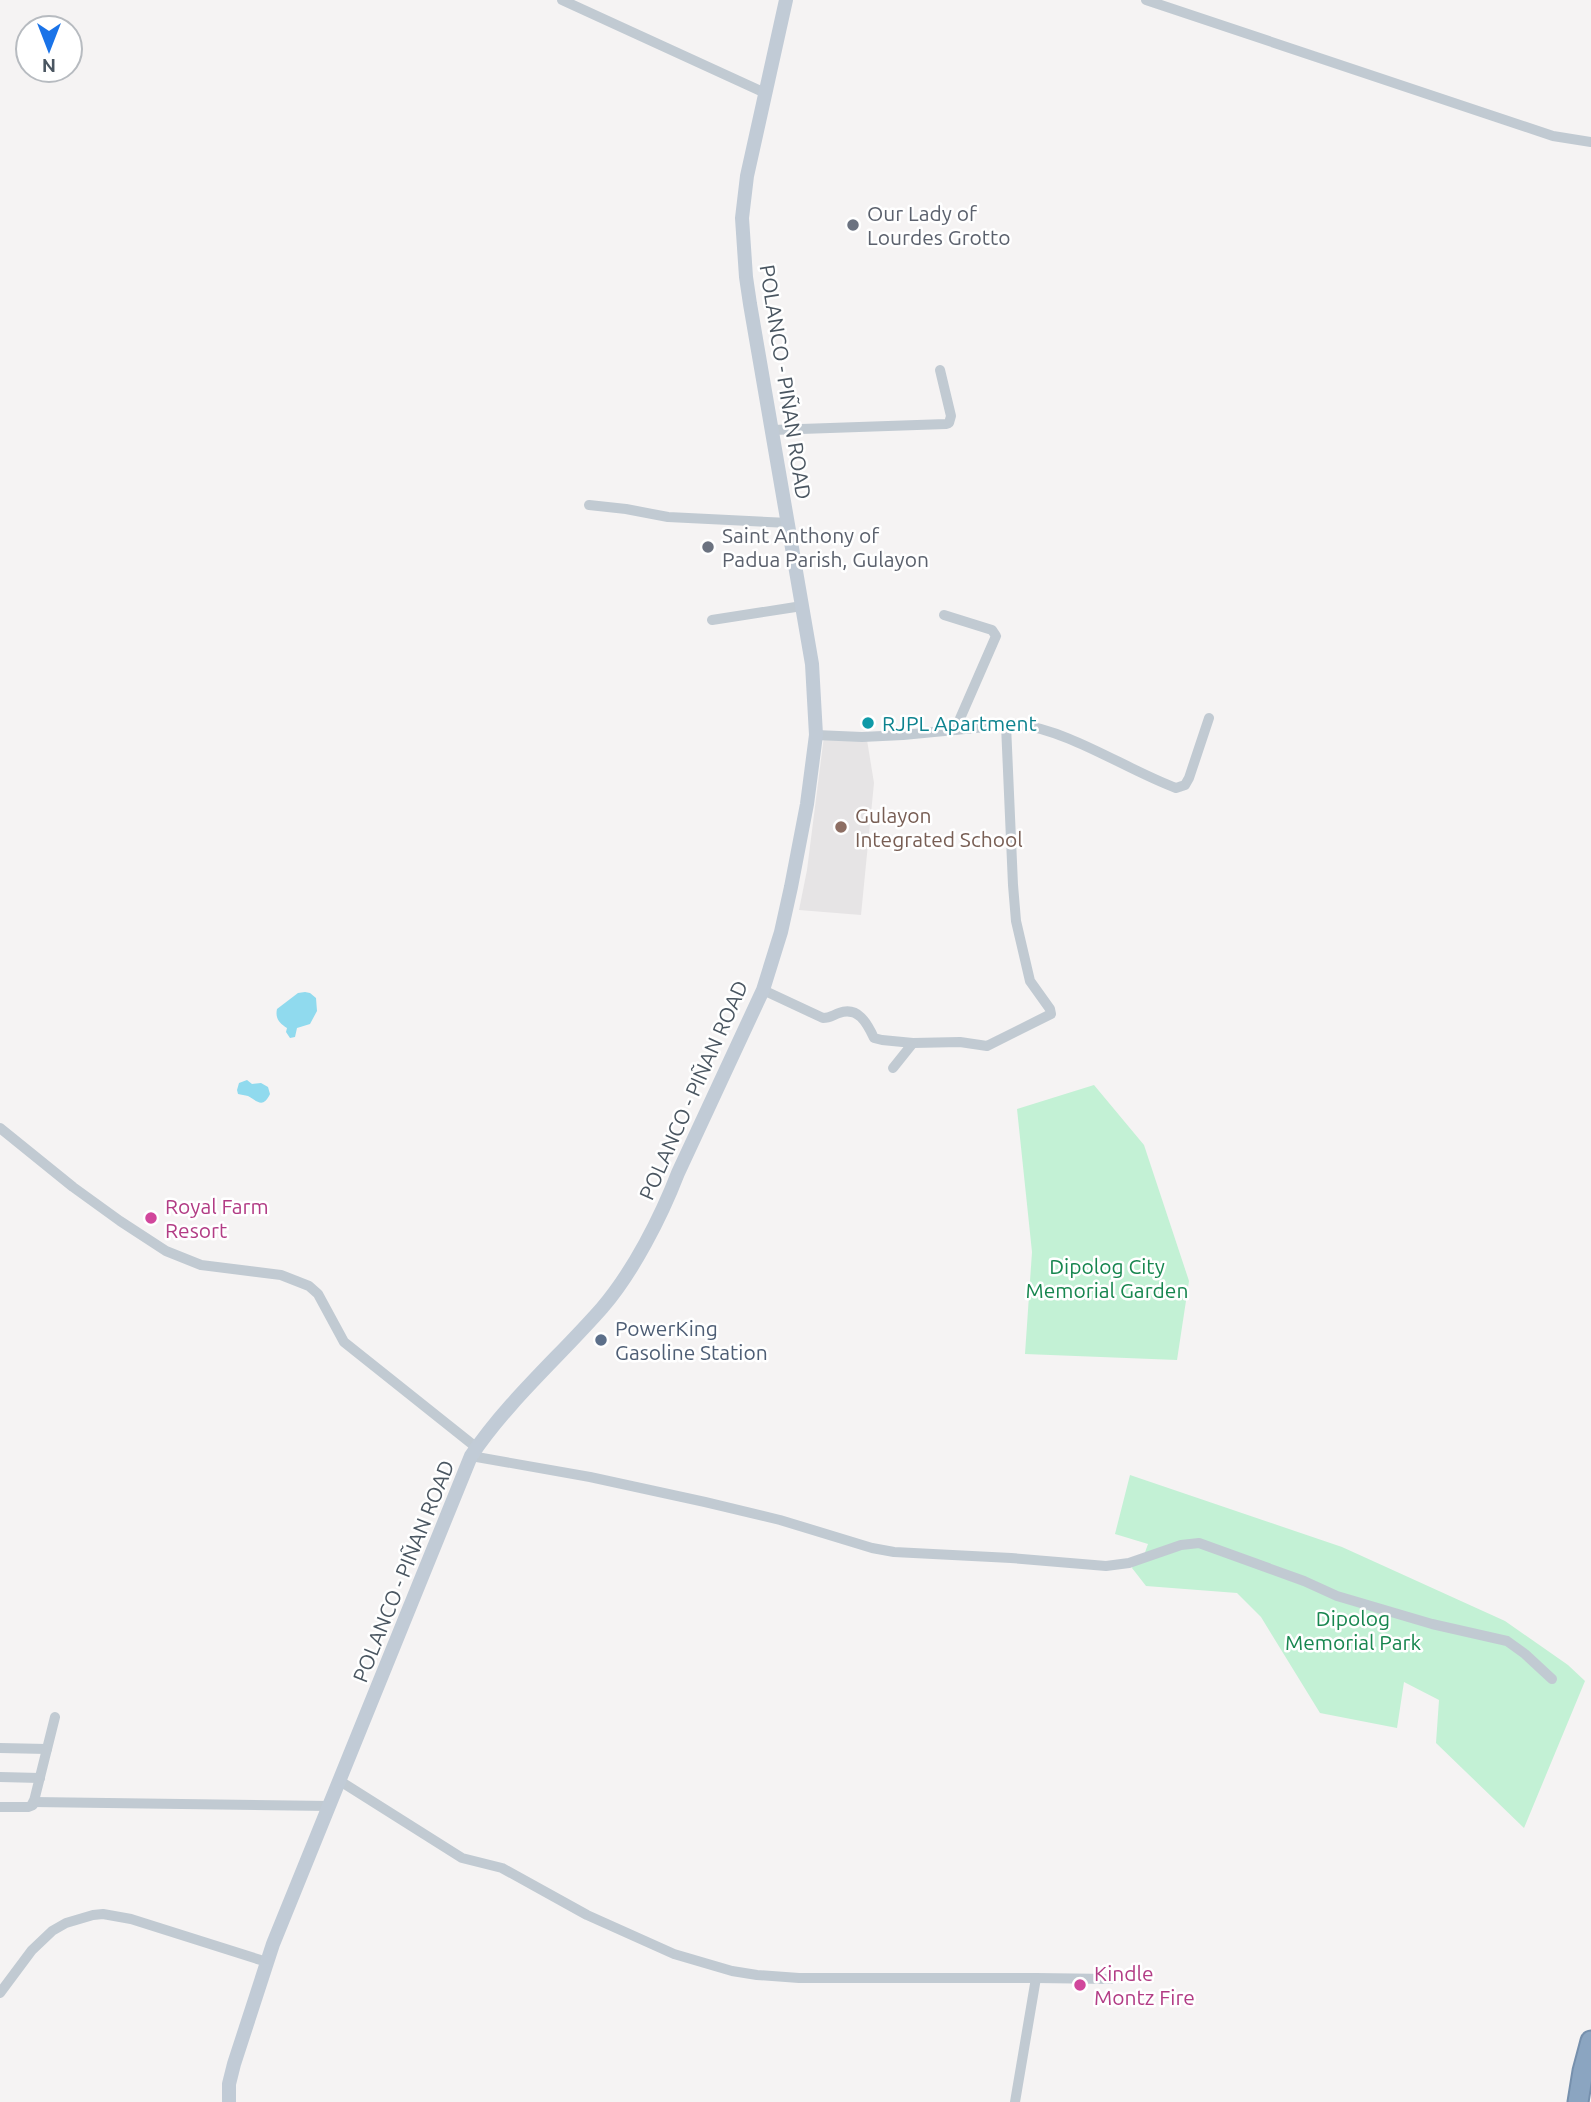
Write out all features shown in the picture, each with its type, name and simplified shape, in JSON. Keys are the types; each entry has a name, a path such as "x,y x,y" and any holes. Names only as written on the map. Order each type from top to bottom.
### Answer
{"highway":[{"path":"1578,2102 1591,2041"}],"main road":[{"name":"POLANCO - PIÑAN ROAD","path":"229,2102 232,2074 267,1962 474,1452 517,1399 603,1307 631,1269 669,1198 763,990 781,932 807,804 816,735 812,664 746,277 742,218 747,176 786,0"}],"street":[{"path":"562,0 765,93"},
{"path":"1146,0 1553,136 1591,142"},
{"path":"772,430 949,423 951,416 940,370"},
{"path":"589,505 668,517 789,523"},
{"path":"712,620 802,606"},
{"path":"944,615 992,630 996,636 955,730"},
{"path":"816,735 862,737 1006,724 1030,725 1177,788 1185,785 1189,778 1209,718"},
{"path":"763,990 823,1018 846,1011 853,1012 865,1020 874,1038 913,1043 960,1042 987,1046 1051,1014 1030,981 1016,921 1006,724"},
{"path":"893,1068 913,1043"},
{"path":"0,1128 73,1187 166,1251 201,1265 281,1275 309,1286 317,1294 344,1342 474,1452 705,1502 894,1552 1106,1566 1129,1563 1181,1545 1199,1543 1304,1581 1337,1596 1432,1624 1507,1641 1552,1679"},
{"path":"0,1807 31,1806 55,1717"},
{"path":"0,1748 47,1749"},
{"path":"0,1777 40,1778"},
{"path":"340,1781 462,1858 502,1868 587,1915 674,1954 732,1971 799,1978 1111,1979"},
{"path":"33,1802 330,1807"},
{"path":"0,1993 32,1950 52,1931 66,1923 93,1915 131,1919 267,1962"},
{"path":"1015,2102 1036,1978"}],"shaded area":[{"name":"Gulayon Integrated School","path":"824,736 867,740 874,783 861,915 799,910 807,870"}],"green space":[{"name":"Dipolog City Memorial Garden","path":"1094,1085 1144,1145 1189,1281 1177,1360 1025,1354 1032,1252 1017,1109"},
{"name":"Dipolog Memorial Park","path":"1130,1475 1342,1547 1505,1621 1568,1665 1585,1681 1524,1828 1436,1743 1439,1700 1404,1682 1397,1728 1320,1713 1261,1617 1237,1593 1146,1586 1132,1568 1135,1562 1143,1558 1148,1544 1115,1534"}],"water":[{"path":"305,992 316,998 317,1011 310,1024 297,1028 295,1037 290,1038 286,1032 287,1028 277,1018 277,1009 298,993"},
{"path":"247,1080 252,1084 261,1083 268,1087 270,1094 265,1101 262,1103 238,1094 239,1083"}],"place":[{"name":"Our Lady of Lourdes Grotto","path":"853,225"},
{"name":"Saint Anthony of Padua Parish, Gulayon","path":"708,547"},
{"name":"RJPL Apartment","path":"868,723"},
{"name":"Gulayon Integrated School","path":"841,827"},
{"name":"Royal Farm Resort","path":"151,1218"},
{"name":"PowerKing Gasoline Station","path":"601,1340"},
{"name":"Kindle Montz Fire","path":"1080,1985"}]}
